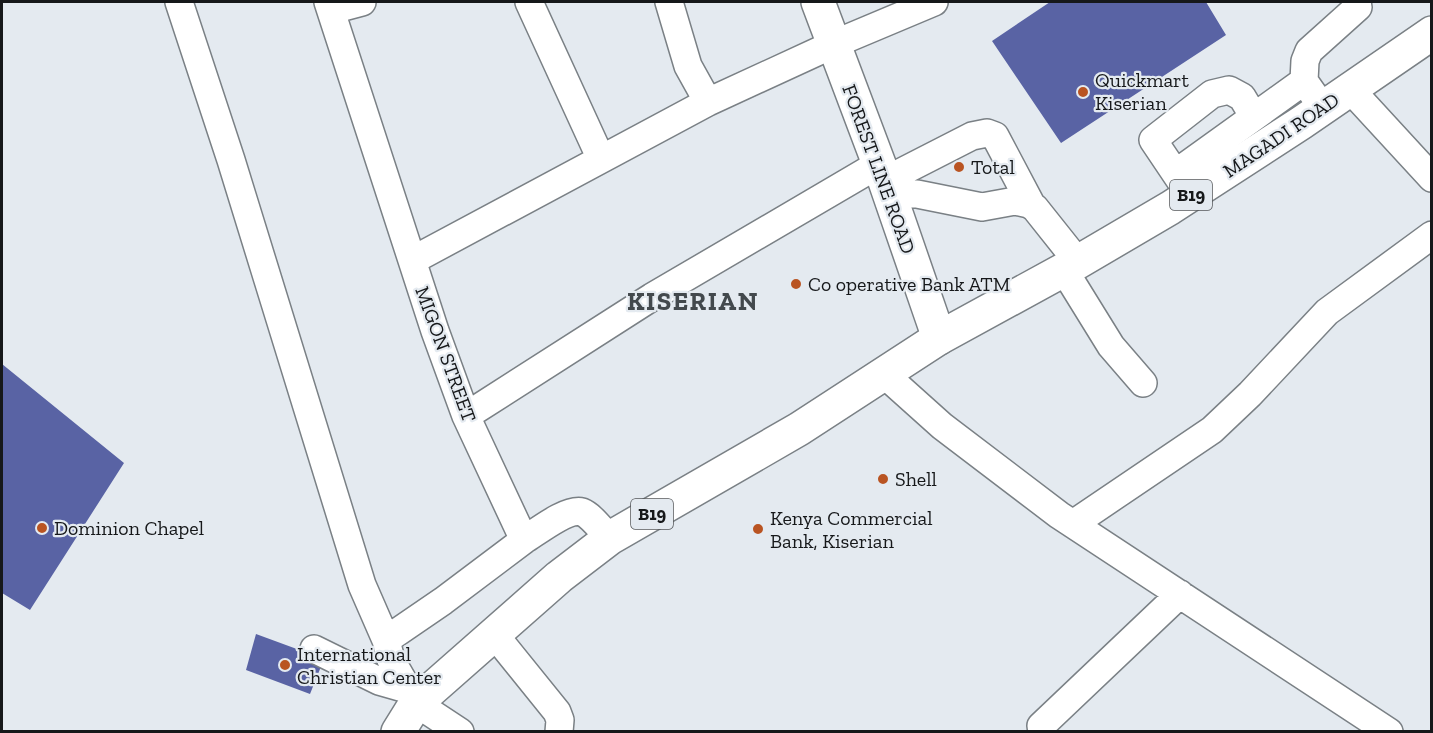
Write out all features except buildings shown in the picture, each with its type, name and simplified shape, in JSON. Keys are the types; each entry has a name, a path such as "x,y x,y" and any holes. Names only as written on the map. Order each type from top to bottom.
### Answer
{"main road":[{"name":"FOREST LINE ROAD","path":"818,2 939,338"},
{"name":"MAGADI ROAD","path":"939,338 1071,266 1183,184 1323,108 1431,33"},
{"name":"B19","path":"398,732 412,696 494,634 559,577 610,538 799,429 939,338"}],"street":[{"path":"179,2 231,160 362,585 386,640 391,660 412,696"},
{"path":"330,6 362,2"},
{"path":"529,2 601,159"},
{"path":"669,2 688,66 708,102"},
{"path":"412,260 708,102 834,44 934,2"},
{"name":"MIGON STREET","path":"330,6 435,331 466,416 524,540"},
{"path":"1323,108 1304,81 1308,51 1358,7"},
{"path":"1254,117 1242,98 1229,90 1212,94 1153,140 1183,184 1254,117 1304,81"},
{"path":"1350,89 1431,178"},
{"path":"466,416 652,297 972,136 987,133 995,136 1032,206 1071,266 1111,346 1143,383"},
{"path":"884,180 917,194 982,207 1015,201 1032,206"},
{"path":"1073,524 1212,429 1251,394 1327,312 1431,235"},
{"path":"884,374 942,426 1059,515 1389,732"},
{"path":"386,640 443,601 524,540 567,514 581,512 610,538"},
{"path":"1041,726 1180,594"},
{"path":"494,634 557,712 560,720 559,732"},
{"path":"314,648 412,696 460,732"}],"place":[{"name":"Quickmart Kiserian","path":"1083,92"},
{"name":"Total","path":"959,167"},
{"name":"Co operative Bank ATM","path":"796,284"},
{"name":"Shell","path":"883,479"},
{"name":"Dominion Chapel","path":"42,528"},
{"name":"Kenya Commercial Bank, Kiserian","path":"758,529"},
{"name":"International Christian Center","path":"285,665"}],"district":[{"name":"KISERIAN","path":"693,301"}]}
